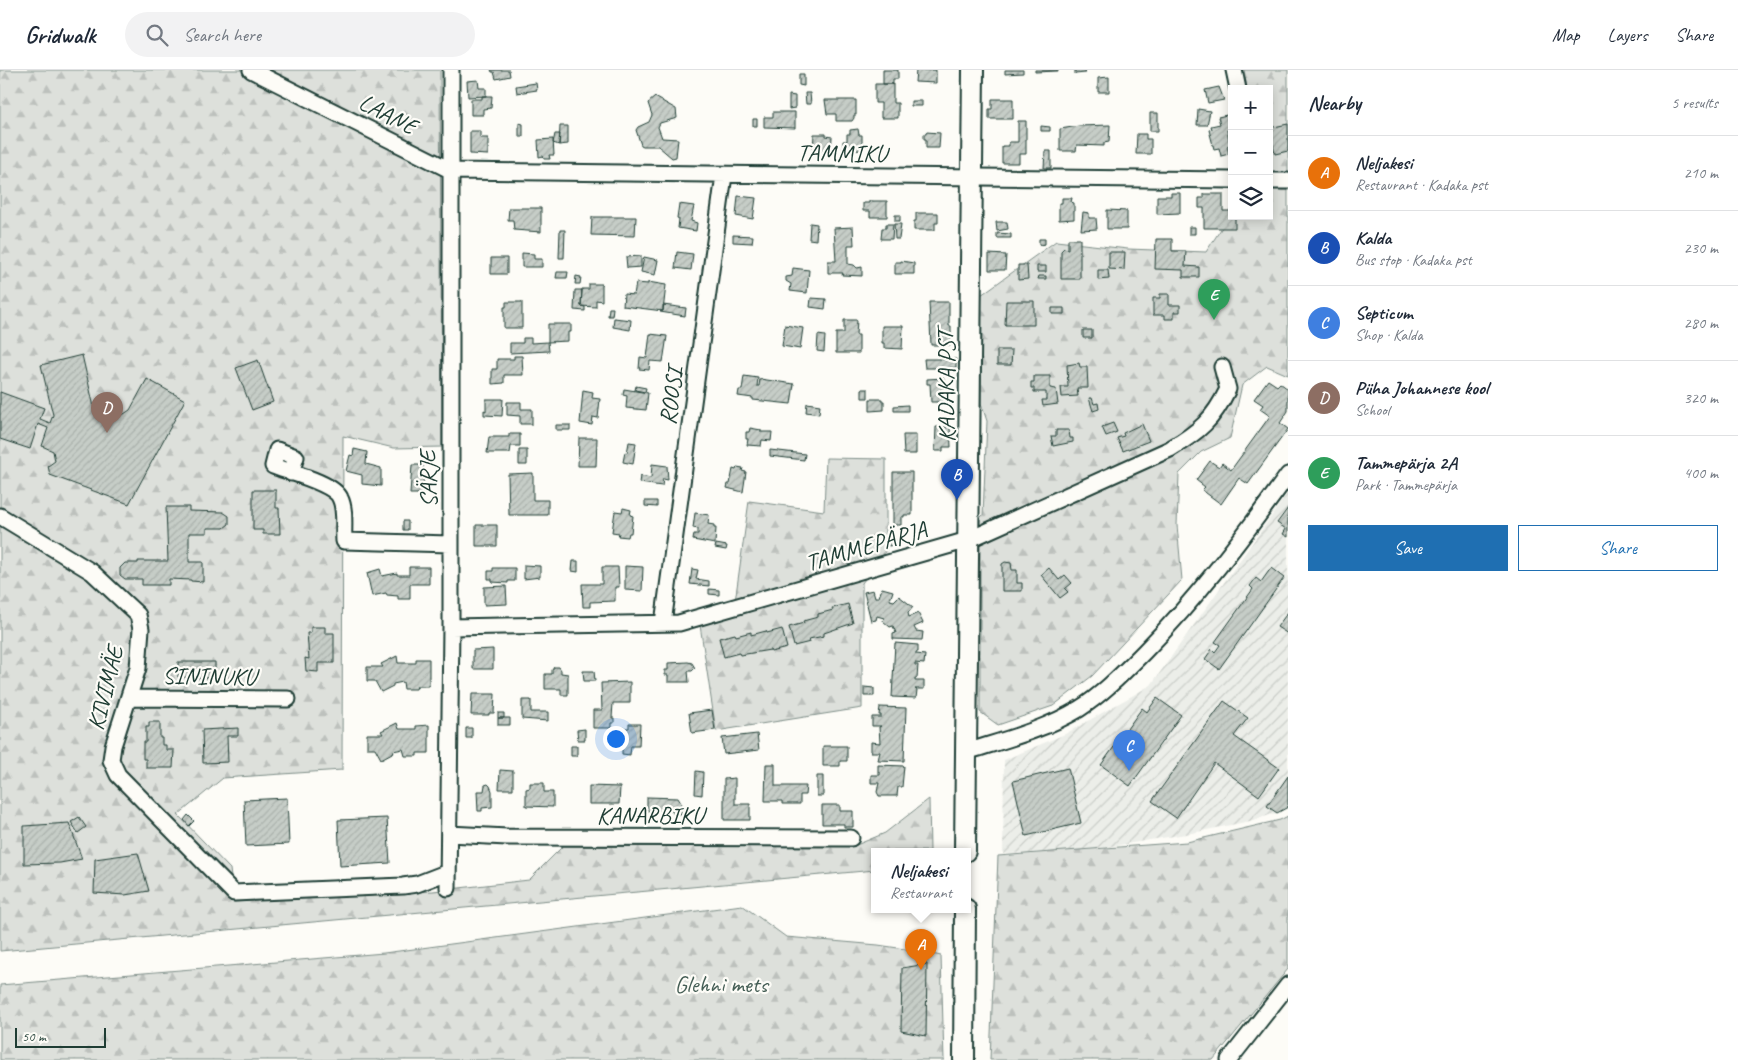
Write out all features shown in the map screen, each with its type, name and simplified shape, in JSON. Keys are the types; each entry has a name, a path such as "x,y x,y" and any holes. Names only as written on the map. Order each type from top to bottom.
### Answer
{"main road":[{"name":"KADAKA PST","path":"966,843 973,70"},
{"path":"964,1060 965,913"}],"street":[{"name":"LAANE","path":"251,70 452,172"},
{"name":"SÄRJE","path":"448,888 452,172 450,70"},
{"path":"1234,70 1237,85"},
{"name":"TAMMIKU","path":"452,172 1228,180"},
{"name":"ROOSI","path":"663,623 724,174"},
{"path":"1273,180 1288,181"},
{"name":"TAMMEPÄRJA","path":"450,627 679,623 968,540 1170,449 1196,433 1219,408 1228,389 1222,367"},
{"path":"291,472 327,486 340,496 343,507 344,541 450,544"},
{"path":"966,752 1041,728 1079,708 1120,676 1171,625 1243,537 1288,475"},
{"name":"KIVIMÄE","path":"0,516 92,572 138,615 141,629 138,668 130,698 113,746 111,760 118,776 234,893 403,886 417,884 448,872"},
{"name":"SININUKU","path":"130,698 288,700"},
{"name":"KANARBIKU","path":"449,834 507,837 851,838"},
{"path":"1228,1060 1288,985"}],"shaded area":[{"path":"1288,493 1288,807 1277,813 1250,821 1084,851 1003,854 1004,760 1065,734 1151,685"}],"green space":[{"path":"0,70 440,70 442,447 394,448 343,436 342,770 223,778 178,815 230,869 234,902 433,891 529,880 563,846 854,846 885,833 929,799 930,848 871,848 871,870 0,951"},
{"path":"1244,70 1288,70 1288,375 1267,366 1242,385 1230,438 1201,452 1179,474 1177,525 1182,580 1092,676 1053,706 998,725 980,712 980,518 983,515 987,421 981,403 981,295 1056,241 1128,249 1206,252 1228,218 1228,220 1273,220 1273,85 1246,85"},
{"path":"826,458 886,459 886,551 862,583 862,708 716,731 700,625 733,616 749,501 824,511"},
{"path":"1288,816 1288,969 1213,1060 990,1060 998,856 1187,842 1280,820"},
{"name":"Glehni mets","path":"742,905 786,937 878,945 941,956 944,1060 0,1060 0,985 384,953"}],"building":[{"path":"491,70 509,70 510,76 496,79 494,72"},
{"path":"883,70 898,70 898,79 893,79 893,84 883,84"},
{"path":"916,70 936,70 936,83 915,82"},
{"path":"1005,70 1023,70 1023,73 1005,74"},
{"path":"1035,70 1058,70 1058,71 1035,72"},
{"path":"1075,70 1085,70 1086,73 1075,74"},
{"path":"799,74 804,74 804,86 799,85"},
{"path":"1109,77 1109,92 1098,92 1098,78"},
{"path":"478,80 479,88 486,88 486,96 468,97 467,81"},
{"path":"536,83 537,90 517,93 516,86"},
{"path":"875,84 893,84 893,103 898,103 898,118 881,118 881,103 875,103"},
{"path":"1219,87 1224,100 1208,103 1205,90"},
{"path":"805,93 810,93 811,104 806,104"},
{"path":"789,95 795,96 795,108 789,109"},
{"path":"482,96 492,96 491,108 483,109 483,115 471,115 471,99 482,99"},
{"path":"655,97 676,109 677,118 660,123 658,127 662,138 678,139 676,157 672,158 658,146 641,145 636,130 638,127 649,122 652,115 648,103"},
{"path":"992,99 1013,99 1013,119 989,119"},
{"path":"825,100 856,100 856,115 854,115 852,121 836,121 836,114 827,114"},
{"path":"911,101 922,101 922,106 911,106"},
{"path":"1198,109 1210,111 1207,125 1197,125"},
{"path":"773,112 795,112 795,128 764,127 764,117 773,117"},
{"path":"1150,113 1158,113 1158,131 1150,131"},
{"path":"1228,115 1228,154 1221,156 1219,148 1214,149 1209,130 1212,129 1211,126 1220,124 1218,117"},
{"path":"753,119 757,119 757,126 753,126"},
{"path":"1018,121 1026,121 1026,154 1019,154 1019,163 1002,163 1002,146 1009,146 1009,142 1018,142"},
{"path":"519,123 523,124 523,137 519,137"},
{"path":"1288,124 1288,151 1275,154 1273,127"},
{"path":"1110,125 1109,142 1104,143 1104,146 1077,145 1076,151 1060,151 1060,129"},
{"path":"560,126 568,126 568,144 559,145"},
{"path":"1041,126 1050,127 1050,131 1041,131"},
{"path":"858,129 859,135 862,135 862,150 843,151 843,141 847,141 847,134 850,134 850,130"},
{"path":"470,131 480,131 480,138 488,138 488,155 470,154"},
{"path":"926,132 940,133 939,148 926,148 924,134"},
{"path":"555,134 560,134 559,145 553,143"},
{"path":"814,134 826,134 826,136 832,137 831,152 813,150"},
{"path":"1137,134 1146,134 1146,139 1151,139 1151,154 1136,154"},
{"path":"553,139 554,155 549,155 550,159 544,159 543,156 539,157 538,140"},
{"path":"1045,151 1051,151 1051,168 1044,168"},
{"path":"1171,193 1180,193 1180,213 1157,214 1157,196 1171,196"},
{"path":"1204,194 1223,194 1223,211 1228,211 1228,220 1235,220 1235,228 1204,228 1204,208 1199,208 1199,198 1204,198"},
{"path":"738,196 756,198 753,219 736,216"},
{"path":"1062,198 1072,198 1071,202 1074,203 1074,219 1059,220 1059,203 1062,203"},
{"path":"869,201 887,201 887,217 870,217 870,211 863,211 863,203 869,203"},
{"path":"679,204 694,206 691,221 697,223 696,231 678,228"},
{"path":"509,208 541,208 541,232 514,230 513,220 508,220"},
{"path":"1107,210 1127,211 1127,229 1107,229"},
{"path":"1083,212 1089,213 1089,218 1096,218 1097,229 1081,230"},
{"path":"916,213 938,213 938,223 935,223 935,230 914,230"},
{"path":"895,215 900,215 900,221 895,221"},
{"path":"592,217 636,217 635,236 591,235"},
{"path":"996,222 1007,222 1008,229 997,231"},
{"path":"810,223 817,224 816,240 809,239"},
{"path":"886,224 893,224 892,239 881,239 882,228 886,228"},
{"path":"894,224 901,224 899,239 895,239"},
{"path":"853,227 854,245 848,245 848,264 854,265 857,268 862,267 862,276 828,273 828,261 836,261 834,228"},
{"path":"1189,227 1195,227 1195,234 1189,234"},
{"path":"560,230 565,230 564,258 559,258"},
{"path":"997,233 1011,234 1011,238 997,238"},
{"path":"733,235 753,236 752,243 733,242"},
{"path":"1039,239 1045,239 1045,244 1039,245"},
{"path":"1068,239 1080,239 1080,279 1061,279 1061,251 1064,248 1068,249"},
{"path":"1156,239 1172,239 1172,251 1186,251 1185,266 1199,267 1199,277 1183,277 1183,270 1155,269"},
{"path":"677,252 693,254 691,270 675,268"},
{"path":"1109,252 1125,252 1124,270 1109,269"},
{"path":"522,253 534,254 534,259 542,259 542,267 522,267"},
{"path":"989,254 1006,255 1005,270 989,270"},
{"path":"641,256 641,267 627,268 626,257"},
{"path":"644,257 658,260 655,275 641,272"},
{"path":"491,258 507,258 507,274 491,274"},
{"path":"895,262 914,263 914,274 895,274"},
{"path":"1018,265 1027,265 1028,279 1018,280"},
{"path":"1037,266 1046,266 1046,272 1037,272"},
{"path":"793,268 809,270 807,293 790,291 791,284 786,281 786,277 792,276"},
{"path":"1098,270 1108,270 1109,279 1098,280"},
{"path":"557,272 568,272 567,278 556,278"},
{"path":"576,276 581,277 580,284 575,284"},
{"path":"1039,276 1046,276 1046,279 1038,279"},
{"path":"648,282 666,285 663,311 623,306 624,294 634,295 636,283 648,284"},
{"path":"589,284 602,284 602,301 596,300 596,307 581,306 582,289 589,289"},
{"path":"575,290 582,290 581,306 585,307 585,311 574,310"},
{"path":"1160,294 1169,294 1169,305 1180,305 1180,312 1174,312 1174,319 1165,319 1165,315 1153,315 1153,298 1160,298"},
{"path":"811,298 826,299 825,309 810,307"},
{"path":"1006,301 1034,301 1034,325 1005,325"},
{"path":"506,302 522,302 522,328 504,328 504,307 506,307"},
{"path":"929,302 949,302 951,345 931,345"},
{"path":"663,305 686,308 685,316 660,312 663,311"},
{"path":"609,308 613,308 612,316 608,316"},
{"path":"1052,308 1064,308 1064,314 1052,314"},
{"path":"614,318 631,320 630,330 613,327"},
{"path":"844,320 857,320 856,335 859,335 859,353 836,353 836,333 844,333"},
{"path":"548,324 571,324 571,332 568,332 568,341 548,342"},
{"path":"785,325 803,328 800,349 782,346"},
{"path":"882,326 903,326 902,349 884,348 884,343 882,343"},
{"path":"1083,330 1092,330 1092,338 1083,338"},
{"path":"650,334 667,336 663,362 650,361 649,370 639,369 640,357 647,358"},
{"path":"818,335 825,336 824,352 817,351"},
{"path":"523,338 531,338 531,343 548,342 549,351 510,353 510,343 523,343"},
{"path":"997,350 1012,350 1011,365 997,365"},
{"path":"82,355 94,407 102,415 124,414 130,410 147,379 185,400 129,504 50,475 48,466 55,461 53,451 42,446 48,428 38,424 30,449 0,439 0,392 44,408 40,419 50,423 53,415 41,365"},
{"path":"514,356 522,356 523,375 504,375 504,383 492,384 492,369 497,369 497,359 514,359"},
{"path":"924,359 956,359 956,368 925,368"},
{"path":"258,360 273,402 252,410 236,368"},
{"path":"1079,363 1080,367 1087,367 1088,388 1077,388 1078,396 1062,397 1061,387 1068,387 1067,365"},
{"path":"744,376 758,378 757,386 759,386 760,379 794,384 791,404 753,400 753,398 738,396 739,390 742,390"},
{"path":"1034,376 1050,376 1050,388 1056,389 1058,404 1043,406 1042,400 1046,400 1046,392 1034,392 1034,388 1031,388"},
{"path":"944,378 944,402 931,402 930,384 927,384 927,379"},
{"path":"1268,380 1277,386 1280,383 1288,389 1288,411 1280,423 1288,429 1248,484 1239,478 1221,504 1202,490 1205,487 1196,480 1210,461 1219,467 1222,463 1231,470 1270,416 1260,409 1263,405 1254,399"},
{"path":"636,386 646,388 645,392 635,390"},
{"path":"624,389 648,393 646,410 626,408 627,396 623,395"},
{"path":"862,389 868,389 868,398 862,398"},
{"path":"583,390 593,392 592,398 600,399 598,418 593,417 592,425 580,423"},
{"path":"1089,398 1092,398 1094,404 1098,403 1099,409 1093,411"},
{"path":"486,399 503,399 502,416 484,415"},
{"path":"870,399 882,399 884,401 884,410 870,411"},
{"path":"507,402 521,402 521,409 532,409 532,424 520,424 520,416 507,415"},
{"path":"807,403 820,405 819,414 806,412"},
{"path":"908,405 908,411 894,411 894,406"},
{"path":"1113,423 1117,432 1106,436 1102,427"},
{"path":"1142,424 1149,441 1123,451 1117,438 1124,436 1123,433"},
{"path":"556,425 570,425 570,430 556,430"},
{"path":"936,427 950,427 951,447 943,447 943,451 935,451"},
{"path":"750,428 761,430 761,432 772,432 771,441 762,440 761,446 747,445 746,432 749,432"},
{"path":"1056,430 1069,430 1070,438 1073,438 1073,442 1053,446 1051,436 1056,436"},
{"path":"509,434 520,434 520,446 511,446 510,453 487,453 489,437 509,437"},
{"path":"903,435 916,435 916,454 904,454"},
{"path":"579,438 597,438 596,466 578,466"},
{"path":"629,442 636,443 633,464 623,462"},
{"path":"354,449 367,452 366,464 381,468 381,486 362,484 362,475 346,471 350,455 353,456"},
{"path":"519,450 527,450 527,465 519,465"},
{"path":"770,450 805,454 804,460 770,456"},
{"path":"652,464 667,466 668,480 663,479 662,486 639,483 640,476 651,478"},
{"path":"412,465 423,465 424,494 410,494"},
{"path":"737,467 743,468 742,471 746,472 743,492 727,488 728,484 730,484 733,469 736,470"},
{"path":"893,472 912,472 912,515 901,517 901,525 893,525"},
{"path":"533,473 533,500 548,500 548,515 509,515 508,474"},
{"path":"253,490 276,490 276,508 279,508 280,534 263,534 263,530 253,530"},
{"path":"645,501 657,501 657,507 645,506"},
{"path":"166,507 189,507 189,511 223,512 229,516 229,524 224,528 207,528 207,533 189,533 189,562 203,562 203,582 169,579 169,585 142,585 142,579 125,579 120,575 120,568 125,563 168,561"},
{"path":"623,508 631,510 630,515 633,516 631,533 629,533 628,537 618,536 619,533 612,532 615,511 622,512"},
{"path":"1288,508 1288,537 1283,534 1286,529 1277,523"},
{"path":"695,513 709,515 708,524 714,525 714,528 716,528 715,544 693,540 694,534 698,534 698,529 693,528"},
{"path":"403,521 408,521 408,530 403,530"},
{"path":"476,525 497,525 497,546 476,546"},
{"path":"900,540 900,544 888,546 888,541"},
{"path":"716,544 727,546 726,550 715,548"},
{"path":"573,561 578,561 578,572 572,571"},
{"path":"1005,562 1011,563 1012,570 1017,570 1017,583 1022,583 1022,591 1002,591 1002,564"},
{"path":"524,565 540,566 540,577 524,579"},
{"path":"625,566 643,567 642,591 625,590"},
{"path":"409,567 429,567 429,584 410,584 410,599 398,599 398,596 387,595 386,593 372,596 367,573 380,569 382,576 397,573 397,575 409,575"},
{"path":"602,567 618,567 619,587 615,587 615,601 590,602 590,607 583,607 582,584 602,584"},
{"path":"493,568 515,568 515,581 508,581 508,583 492,582 492,579 488,579 488,571 493,571"},
{"path":"1049,568 1059,580 1065,575 1072,583 1065,589 1068,592 1060,598 1041,575"},
{"path":"1271,568 1284,578 1219,669 1205,659 1212,649 1215,652 1220,645 1215,642 1253,589 1250,586 1256,578 1261,582"},
{"path":"692,569 698,570 696,579 709,581 709,586 690,584"},
{"path":"506,586 507,604 484,605 484,587"},
{"path":"882,588 893,591 890,600 894,601 899,596 913,607 908,613 909,617 918,613 923,623 914,627 916,631 923,632 922,640 893,639 893,634 896,633 893,626 890,627 883,621 884,618 877,616 876,620 871,621 864,592 873,590 875,597 879,597"},
{"path":"709,589 719,590 719,595 709,594"},
{"path":"848,604 853,623 824,633 824,636 809,639 810,642 794,646 789,627 818,617 818,614 833,610 832,608"},
{"path":"1288,612 1288,634 1277,627"},
{"path":"311,627 325,627 325,633 334,633 334,663 318,663 318,672 306,671 305,658 309,659 307,633 311,633"},
{"path":"782,629 787,648 771,652 770,650 740,655 739,653 724,657 719,638 751,632 751,635 766,631 767,633"},
{"path":"895,643 918,645 918,652 916,654 925,655 924,664 915,663 915,665 918,665 915,681 924,681 924,689 915,689 917,690 916,698 892,697"},
{"path":"493,649 493,669 473,669 473,650"},
{"path":"397,656 398,663 416,663 416,659 429,659 429,686 404,689 403,682 393,684 393,686 381,692 375,681 367,681 367,667 383,667 381,664"},
{"path":"178,662 215,662 215,678 178,677"},
{"path":"668,663 692,663 695,668 692,671 688,671 689,682 668,682 668,675 665,675 665,670 668,670"},
{"path":"554,667 559,667 561,673 568,674 568,695 561,695 561,689 545,689 545,674 552,674"},
{"path":"583,671 594,671 595,681 584,681"},
{"path":"630,682 630,703 613,703 612,718 614,718 614,723 611,723 611,728 593,728 593,710 602,710 601,683"},
{"path":"864,687 874,688 874,696 864,696"},
{"path":"472,694 495,694 494,713 489,713 489,715 471,715"},
{"path":"1157,698 1181,715 1130,786 1101,765 1142,708 1147,712"},
{"path":"522,700 531,700 531,712 548,712 548,721 522,719"},
{"path":"1224,701 1248,718 1234,736 1279,768 1259,796 1214,763 1176,818 1152,801"},
{"path":"880,707 906,708 904,761 878,760 880,752 871,752 871,742 880,743 879,727 881,726 872,726 872,717 881,717 879,715"},
{"path":"712,710 715,730 692,733 689,713"},
{"path":"498,713 504,713 504,718 498,718"},
{"path":"498,718 510,718 510,725 498,725"},
{"path":"149,722 160,722 162,745 166,745 166,750 174,750 173,768 146,768 146,759 143,759 143,742 146,742 146,727 149,727"},
{"path":"397,723 399,729 416,729 416,726 429,725 429,753 405,756 403,749 393,751 381,759 375,748 367,748 367,734 383,734 381,731"},
{"path":"629,724 640,724 639,746 631,746 630,755 622,754 622,728 629,728"},
{"path":"238,728 238,736 227,736 228,762 203,763 202,730"},
{"path":"466,728 472,728 472,738 466,738"},
{"path":"585,729 585,740 578,740 577,730"},
{"path":"757,734 759,750 724,754 722,738"},
{"path":"571,746 577,746 577,756 571,756"},
{"path":"823,746 847,746 847,761 840,761 840,766 823,766"},
{"path":"766,764 775,764 775,786 806,786 805,795 800,795 800,804 782,804 782,801 765,801"},
{"path":"878,765 904,766 902,787 898,787 897,796 879,796 877,792 879,783 871,783 871,775 880,775 878,773"},
{"path":"1068,768 1081,823 1026,836 1013,781"},
{"path":"500,770 513,771 513,789 499,789"},
{"path":"696,771 703,772 702,795 695,794"},
{"path":"817,776 823,776 823,796 817,796"},
{"path":"1288,776 1288,807 1277,813 1267,806"},
{"path":"735,778 735,804 750,804 750,820 724,820 724,779"},
{"path":"530,783 544,783 544,792 553,792 553,807 526,806 526,789 530,788"},
{"path":"488,784 492,791 492,807 482,808 482,811 478,811 477,791 484,791 485,785"},
{"path":"589,786 620,787 619,804 589,804"},
{"path":"647,797 678,798 681,803 681,814 673,814 673,811 647,811"},
{"path":"287,798 289,844 246,846 244,800"},
{"path":"822,805 840,805 840,811 853,811 853,827 844,827 844,824 822,824"},
{"path":"188,815 194,821 189,826 184,820"},
{"path":"79,817 86,827 78,833 71,822"},
{"path":"387,818 390,863 340,866 338,820"},
{"path":"69,823 82,859 60,863 24,864 24,826"},
{"path":"138,853 149,891 125,895 94,893 95,859"},
{"path":"927,964 926,1036 901,1031 902,968"}],"place":[{"name":"Tammepärja 2A","path":"1214,320"},
{"name":"Püha Johannese kool","path":"107,433"},
{"name":"Kalda","path":"957,500"},
{"name":"Septicum","path":"1129,771"},
{"name":"Neljakesi","path":"921,970"}]}
